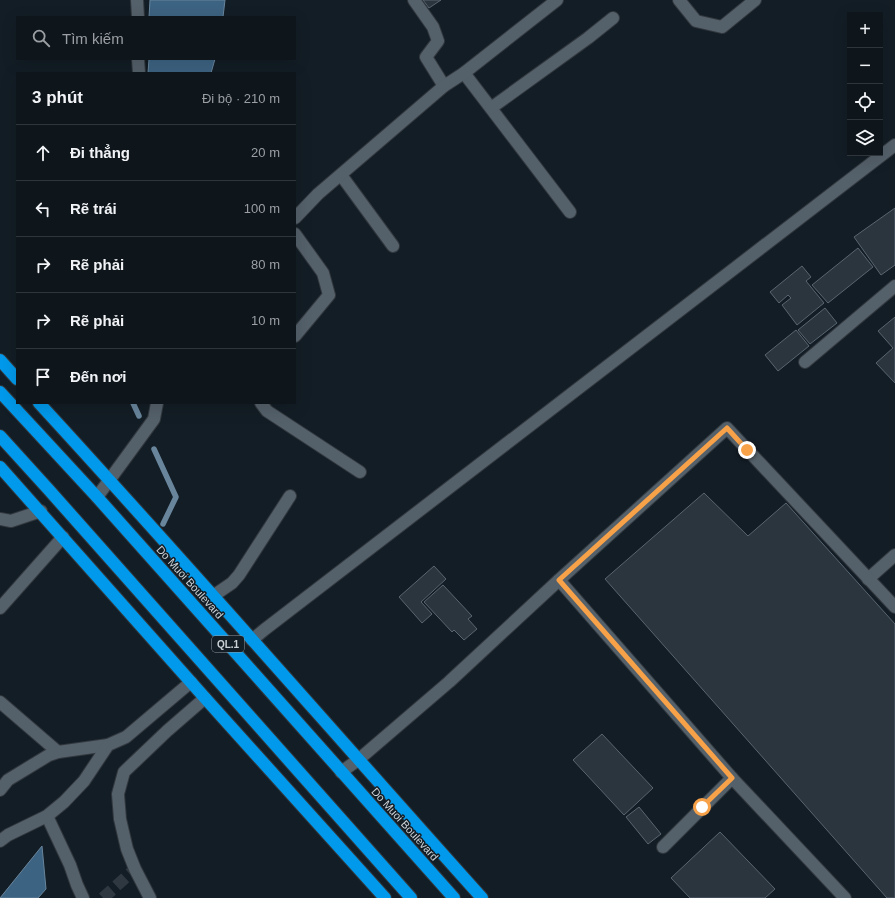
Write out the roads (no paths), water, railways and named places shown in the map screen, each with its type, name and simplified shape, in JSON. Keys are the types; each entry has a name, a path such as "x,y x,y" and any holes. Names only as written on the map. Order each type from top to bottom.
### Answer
{"highway":[{"path":"0,360 16,378"},
{"name":"Do Muoi Boulevard","path":"0,392 97,497 454,898"},
{"name":"Do Muoi Boulevard","path":"40,404 110,480 482,898"},
{"name":"QL.1","path":"0,436 411,898"},
{"path":"0,467 385,898"}],"street":[{"path":"137,0 138,16"},
{"path":"414,0 432,27 438,41 426,57 444,86"},
{"path":"296,217 318,194 444,86 464,73 557,0"},
{"path":"679,0 696,21 722,27 755,0"},
{"path":"491,108 614,18"},
{"path":"138,60 139,72"},
{"path":"464,73 570,212"},
{"path":"252,640 895,145"},
{"path":"341,175 393,246"},
{"path":"296,235 323,273 329,295 296,335"},
{"path":"805,362 895,286"},
{"path":"97,497 154,419 157,404"},
{"path":"262,404 267,411 360,472"},
{"path":"341,772 358,760 449,682 727,428 895,607"},
{"path":"213,596 232,583 239,575 290,496"},
{"path":"0,519 11,521 41,512"},
{"path":"0,608 63,537"},
{"path":"868,579 895,555"},
{"path":"559,580 732,778 845,898"},
{"path":"0,790 8,780 49,755 58,752 108,746 126,737 191,682"},
{"path":"150,898 135,869 127,849 120,818 118,794 124,772 167,731 205,698"},
{"path":"0,702 58,752"},
{"path":"0,841 8,835 47,816 64,802 84,780 108,746"},
{"path":"663,847 732,778"},
{"path":"47,816 70,865 83,898"}],"water":[{"path":"150,0 225,0 223,16 149,16"},
{"path":"149,60 215,60 211,72 148,72"},
{"path":"42,846 46,889 38,898 0,898"}],"waterway":[{"path":"133,404 139,416"},
{"path":"154,449 176,497 163,524"}],"tunnel":[{"path":"103,898 135,869"}]}
